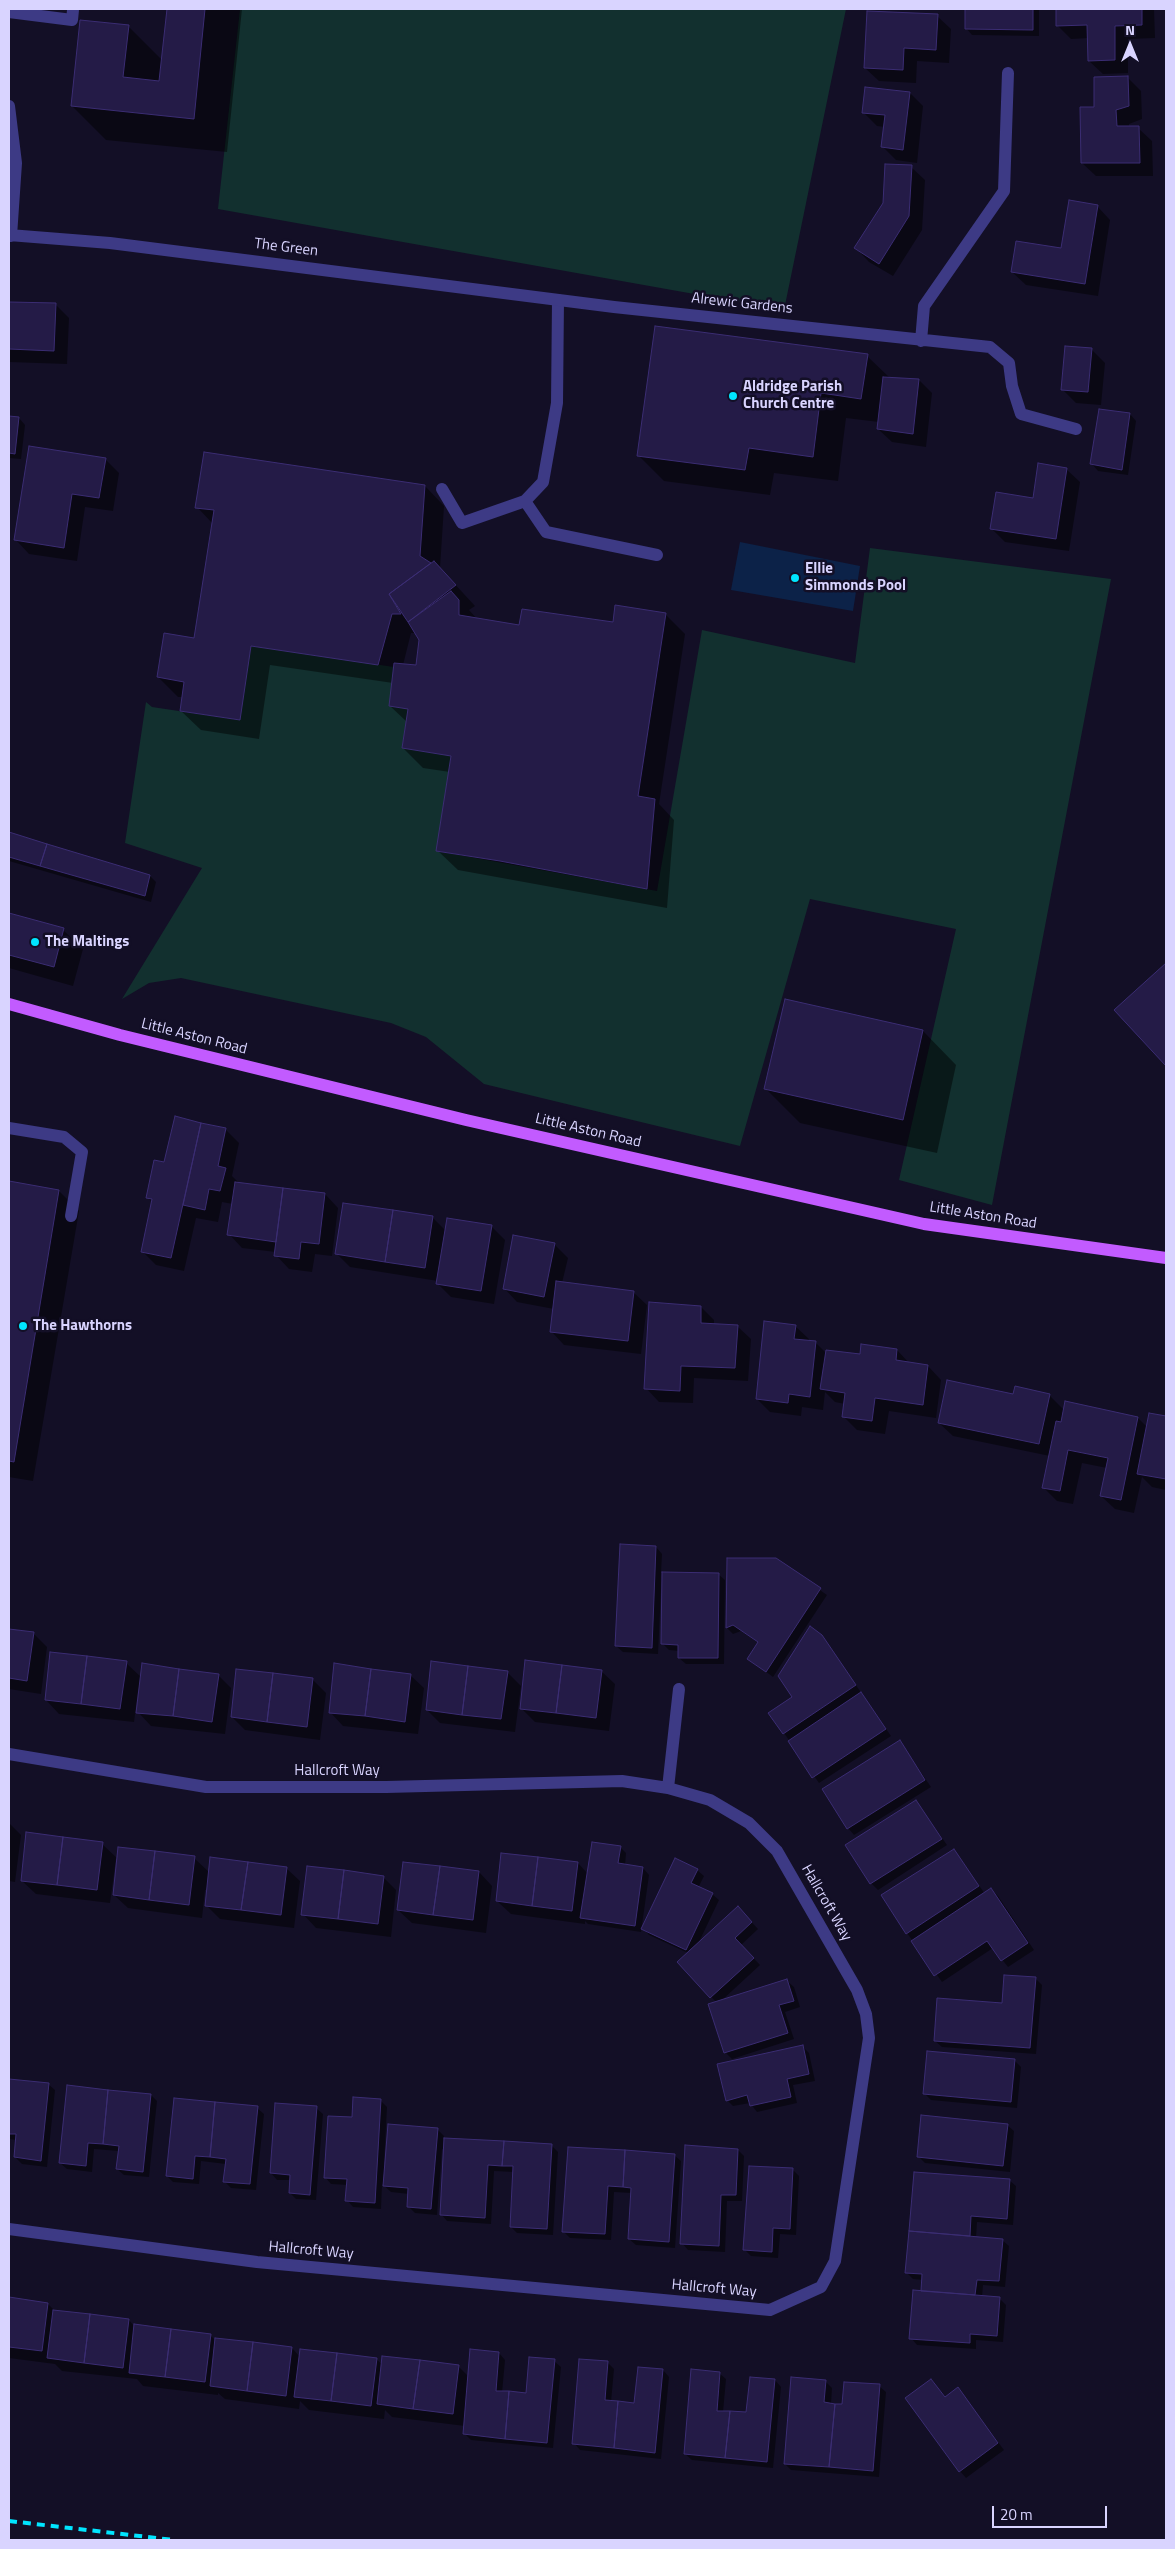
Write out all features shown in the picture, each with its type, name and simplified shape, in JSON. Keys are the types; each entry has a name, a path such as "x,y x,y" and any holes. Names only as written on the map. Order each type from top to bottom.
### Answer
{"main road":[{"name":"Little Aston Road","path":"9,1004 120,1035 466,1120 924,1224 1166,1258"}],"street":[{"path":"9,12 72,20 73,10"},
{"path":"921,341 924,306 1004,192 1008,73"},
{"path":"9,106 16,163 10,236"},
{"name":"The Green","path":"10,236 110,243 558,300"},
{"path":"442,489 462,523 525,502 543,482 557,403 558,300"},
{"name":"Alrewic Gardens","path":"558,300 990,348 1009,363 1012,386 1021,414 1076,429"},
{"path":"525,502 546,532 658,554"},
{"path":"9,1128 64,1137 82,1152 71,1216"},
{"path":"668,1788 679,1689"},
{"name":"Hallcroft Way","path":"9,1754 206,1787 386,1787 622,1781 668,1788 710,1800 748,1822 777,1851 858,1990 866,2014 869,2038 835,2261 820,2287 801,2298 770,2310 258,2262 9,2229"}],"green space":[{"path":"240,9 846,9 784,310 218,209"},
{"path":"870,548 1111,579 992,1205 899,1180 956,929 810,899 740,1146 484,1084 426,1037 391,1023 181,978 149,983 122,999 202,868 125,843 146,702 152,707 239,720 251,646 394,667 408,709 402,748 451,756 437,851 657,891 702,630 855,663"}],"water":[{"name":"Ellie Simmonds Pool","path":"740,542 860,566 853,611 731,590"}],"building":[{"path":"167,9 205,9 194,119 71,106 80,20 129,25 123,77 159,81"},
{"path":"965,9 1033,9 1033,30 965,29"},
{"path":"1056,9 1142,9 1142,25 1115,26 1115,60 1088,61 1087,25 1056,26"},
{"path":"867,11 938,14 936,50 904,48 903,70 864,68"},
{"path":"1128,76 1129,106 1116,110 1117,126 1139,126 1140,163 1081,163 1080,107 1094,107 1094,77"},
{"path":"865,87 910,92 903,150 881,147 885,115 862,113"},
{"path":"885,164 912,165 909,216 879,264 854,248 883,203"},
{"path":"1069,200 1098,205 1085,284 1011,272 1016,241 1061,248"},
{"path":"9,302 56,303 54,351 9,349"},
{"name":"Aldridge Parish Church Centre","path":"655,326 868,354 861,399 821,393 813,457 749,448 745,470 637,456"},
{"path":"1065,346 1092,348 1088,392 1061,390"},
{"path":"883,377 919,379 913,434 877,429"},
{"path":"1099,409 1130,413 1122,470 1090,464"},
{"path":"9,416 19,417 15,454 9,453"},
{"path":"29,446 106,458 99,498 72,494 64,548 14,540"},
{"path":"204,452 425,485 420,556 431,563 389,594 401,614 392,614 378,665 251,646 240,720 180,711 184,682 157,677 164,633 194,638 214,510 195,508"},
{"path":"1038,463 1067,468 1056,539 990,529 996,492 1033,498"},
{"path":"434,561 456,585 408,622 389,594"},
{"path":"451,591 459,600 459,615 519,625 522,609 613,622 615,605 666,613 638,796 655,799 647,889 500,861 436,851 451,756 402,748 408,709 389,706 394,663 416,665 419,640 408,622"},
{"path":"9,832 47,844 40,866 9,857"},
{"path":"47,844 150,875 145,896 40,866"},
{"name":"The Maltings","path":"9,913 64,928 54,967 9,955"},
{"path":"1166,963 1166,1066 1114,1010"},
{"path":"785,999 923,1030 903,1120 764,1089"},
{"path":"175,1116 201,1123 171,1258 141,1252 152,1199 146,1198 154,1160 164,1162"},
{"path":"201,1123 226,1128 218,1166 226,1168 220,1191 209,1189 205,1210 183,1205"},
{"name":"The Hawthorns","path":"9,1181 59,1190 14,1462 9,1461"},
{"path":"235,1182 283,1188 276,1242 227,1235"},
{"path":"283,1188 325,1193 319,1244 301,1242 299,1259 274,1256"},
{"path":"343,1203 393,1210 385,1262 335,1254"},
{"path":"393,1210 433,1216 425,1268 385,1262"},
{"path":"447,1218 492,1225 481,1291 436,1284"},
{"path":"513,1235 555,1243 544,1297 503,1289"},
{"path":"556,1281 634,1291 628,1341 550,1332"},
{"path":"649,1302 701,1306 701,1323 738,1325 735,1368 681,1366 680,1391 644,1389"},
{"path":"764,1321 796,1325 794,1339 816,1341 810,1397 789,1394 788,1403 756,1399"},
{"path":"861,1344 897,1349 896,1360 928,1365 923,1405 875,1398 872,1421 842,1417 845,1393 820,1389 826,1350 860,1354"},
{"path":"947,1380 1013,1394 1015,1386 1050,1394 1039,1444 938,1423"},
{"path":"1065,1401 1138,1417 1121,1500 1100,1496 1108,1458 1068,1450 1060,1491 1042,1488 1056,1421 1061,1422"},
{"path":"1149,1413 1166,1416 1166,1479 1137,1474"},
{"path":"620,1544 656,1546 652,1648 615,1646"},
{"path":"727,1558 776,1558 821,1588 766,1672 747,1659 758,1642 733,1625 726,1628"},
{"path":"662,1572 719,1573 718,1658 678,1658 678,1645 661,1644"},
{"path":"810,1626 822,1635 856,1685 783,1734 768,1713 792,1697 778,1676"},
{"path":"9,1629 34,1632 27,1681 9,1678"},
{"path":"50,1652 87,1656 81,1704 45,1700"},
{"path":"87,1656 127,1661 120,1709 81,1704"},
{"path":"525,1660 562,1665 556,1713 520,1709"},
{"path":"431,1661 468,1666 462,1715 426,1710"},
{"path":"142,1663 179,1669 173,1716 136,1713"},
{"path":"334,1663 371,1669 365,1716 329,1713"},
{"path":"562,1665 602,1670 596,1718 556,1713"},
{"path":"468,1666 508,1671 501,1719 462,1715"},
{"path":"179,1669 219,1674 212,1722 173,1716"},
{"path":"236,1669 273,1673 267,1722 231,1717"},
{"path":"371,1669 411,1674 405,1722 365,1716"},
{"path":"273,1673 313,1678 307,1727 267,1722"},
{"path":"861,1692 886,1729 812,1778 788,1741"},
{"path":"900,1740 925,1780 847,1829 822,1789"},
{"path":"916,1800 942,1839 870,1884 845,1845"},
{"path":"26,1832 63,1837 57,1885 21,1881"},
{"path":"63,1837 103,1842 97,1890 57,1885"},
{"path":"592,1842 621,1846 618,1863 643,1867 635,1926 580,1918"},
{"path":"118,1847 155,1851 149,1900 113,1895"},
{"path":"954,1849 979,1886 906,1934 881,1895"},
{"path":"155,1851 195,1856 189,1905 149,1900"},
{"path":"501,1853 538,1857 532,1906 496,1901"},
{"path":"210,1857 248,1862 241,1910 205,1906"},
{"path":"538,1857 578,1862 572,1911 532,1906"},
{"path":"675,1858 698,1869 691,1883 713,1893 686,1950 641,1929"},
{"path":"248,1862 287,1867 281,1915 241,1910"},
{"path":"403,1862 440,1866 433,1915 397,1910"},
{"path":"307,1866 344,1870 338,1919 301,1915"},
{"path":"440,1866 479,1871 473,1920 433,1915"},
{"path":"344,1870 384,1876 378,1924 338,1919"},
{"path":"991,1888 1028,1943 1001,1961 987,1941 934,1976 911,1941"},
{"path":"738,1906 752,1922 735,1938 754,1958 710,1998 677,1962"},
{"path":"1004,1975 1036,1977 1030,2048 934,2041 937,1998 1002,2003"},
{"path":"787,1979 794,2001 779,2005 788,2033 724,2053 708,2004"},
{"path":"803,2045 809,2074 787,2079 791,2097 750,2106 747,2095 726,2101 717,2064"},
{"path":"927,2051 1015,2059 1011,2102 923,2094"},
{"path":"9,2079 49,2083 41,2161 14,2157 16,2134 9,2134"},
{"path":"67,2085 108,2090 103,2144 88,2143 86,2166 59,2163"},
{"path":"108,2090 151,2094 143,2172 116,2169 119,2146 103,2144"},
{"path":"353,2097 381,2099 375,2203 345,2201 347,2179 324,2178 328,2116 352,2117"},
{"path":"174,2098 215,2102 210,2157 195,2156 193,2179 166,2176"},
{"path":"215,2102 258,2106 250,2184 223,2182 226,2159 210,2157"},
{"path":"275,2103 317,2106 310,2195 289,2193 290,2175 270,2173"},
{"path":"921,2115 1008,2124 1003,2166 917,2157"},
{"path":"388,2124 438,2128 431,2209 407,2207 408,2188 383,2186"},
{"path":"444,2138 504,2141 502,2166 488,2165 485,2218 440,2215"},
{"path":"504,2141 552,2144 547,2229 510,2227 513,2166 502,2166"},
{"path":"685,2145 738,2149 736,2195 721,2195 719,2246 680,2244"},
{"path":"568,2147 625,2150 623,2187 608,2186 605,2234 562,2232"},
{"path":"625,2150 675,2154 669,2242 628,2239 631,2188 623,2187"},
{"path":"749,2166 793,2168 790,2229 773,2228 772,2252 743,2250"},
{"path":"914,2172 1010,2179 1007,2219 971,2216 970,2236 909,2231"},
{"path":"909,2231 1003,2239 999,2281 977,2280 975,2295 921,2291 922,2274 905,2273"},
{"path":"913,2290 1000,2297 997,2336 970,2334 970,2343 909,2339"},
{"path":"9,2297 48,2303 42,2351 9,2347"},
{"path":"53,2310 90,2314 84,2363 47,2358"},
{"path":"90,2314 129,2319 123,2368 84,2363"},
{"path":"134,2324 171,2329 165,2377 129,2373"},
{"path":"171,2329 211,2334 205,2382 165,2377"},
{"path":"215,2338 253,2342 247,2391 210,2386"},
{"path":"253,2342 292,2347 286,2396 247,2391"},
{"path":"300,2349 337,2353 331,2401 294,2397"},
{"path":"470,2349 499,2352 496,2391 509,2391 505,2439 463,2434"},
{"path":"337,2353 377,2358 371,2406 331,2401"},
{"path":"382,2356 420,2360 413,2409 377,2404"},
{"path":"529,2357 555,2359 547,2443 505,2439 509,2391 526,2393"},
{"path":"579,2359 608,2361 605,2400 618,2401 614,2448 572,2444"},
{"path":"420,2360 459,2365 453,2414 413,2409"},
{"path":"638,2367 663,2369 655,2453 614,2448 618,2401 634,2403"},
{"path":"691,2369 720,2372 717,2411 730,2411 725,2458 684,2454"},
{"path":"750,2377 775,2379 767,2462 725,2458 730,2411 746,2412"},
{"path":"791,2377 826,2380 824,2402 835,2404 829,2467 784,2464"},
{"path":"931,2379 945,2397 958,2387 998,2443 959,2472 905,2398"},
{"path":"844,2382 880,2384 873,2471 829,2467 835,2404 842,2404"}],"railway":[{"path":"9,2521 174,2540"}],"place":[{"name":"Aldridge Parish Church Centre","path":"733,396"},
{"name":"Ellie Simmonds Pool","path":"795,578"},
{"name":"The Maltings","path":"35,942"},
{"name":"The Hawthorns","path":"23,1326"}]}
